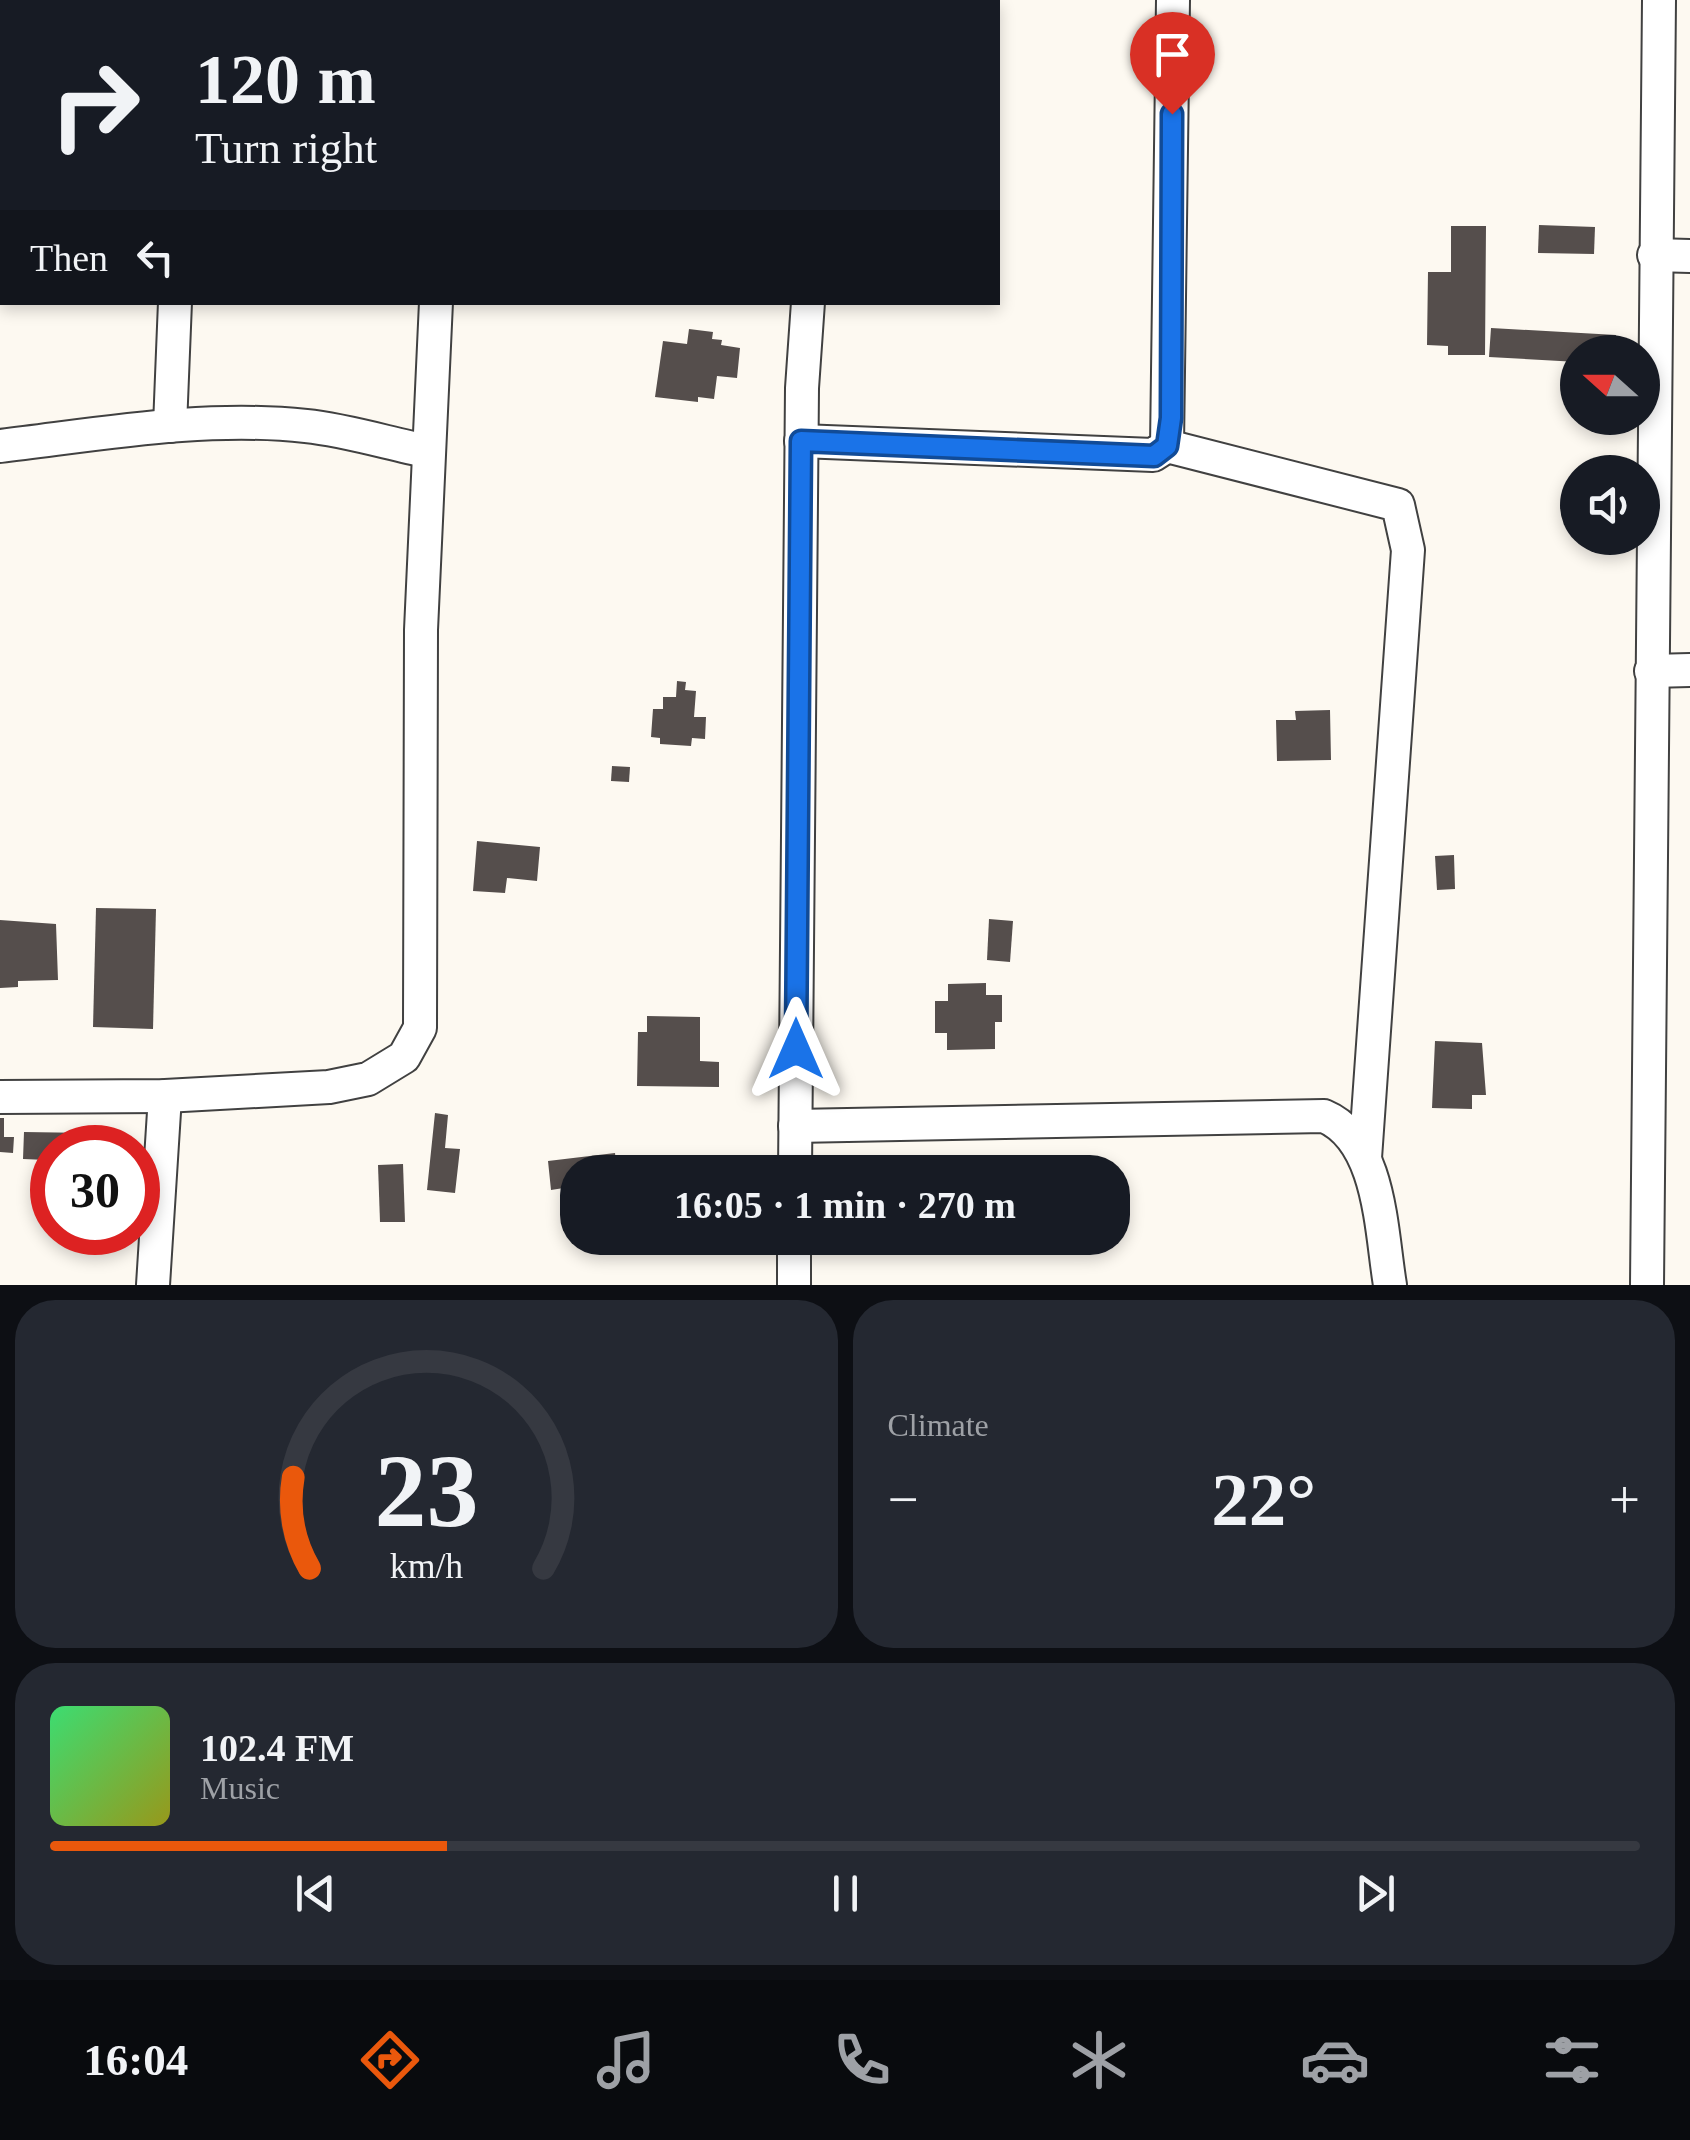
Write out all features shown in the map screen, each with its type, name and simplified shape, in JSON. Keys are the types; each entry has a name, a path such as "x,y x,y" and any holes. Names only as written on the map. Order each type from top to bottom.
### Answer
{"street":[{"path":"801,441 1154,456 1167,446 1171,418 1173,0"},
{"path":"1647,1285 1659,0"},
{"path":"1654,255 1690,256"},
{"path":"170,426 176,305"},
{"path":"0,1098 165,1096 329,1087 368,1079 404,1057 420,1028 426,451 436,305"},
{"path":"795,1155 801,441 808,305"},
{"path":"0,446 170,426 308,426 426,451"},
{"path":"1167,446 1398,505 1408,550 1365,1158 1390,1285"},
{"path":"1651,671 1690,670"},
{"path":"154,1285 165,1096"},
{"path":"795,1126 1324,1116 1352,1134 1365,1158"},
{"path":"794,1255 794,1285"}],"building":[{"path":"1539,225 1595,227 1594,254 1538,253"},
{"path":"1451,226 1486,226 1485,355 1448,355 1448,346 1427,345 1428,272 1451,272"},
{"path":"1491,328 1616,335 1560,335 1560,361 1489,357"},
{"path":"689,329 713,332 712,339 722,340 721,345 740,348 737,378 717,376 714,399 698,397 698,402 655,397 663,341 687,344"},
{"path":"677,681 686,682 685,690 696,691 694,717 706,717 705,739 692,738 691,746 660,744 660,738 651,737 653,709 663,709 663,697 676,697"},
{"path":"1330,710 1331,760 1277,761 1276,720 1296,720 1295,711"},
{"path":"612,766 630,767 629,782 611,781"},
{"path":"477,841 540,847 537,881 507,878 505,893 473,891"},
{"path":"1454,855 1455,889 1437,890 1435,856"},
{"path":"96,908 156,909 153,1029 93,1027"},
{"path":"989,919 1013,921 1010,962 987,960"},
{"path":"0,920 56,924 58,980 18,981 18,987 0,988"},
{"path":"986,983 986,995 1002,995 1002,1022 995,1022 995,1049 947,1050 947,1033 935,1033 935,1001 948,1001 948,984"},
{"path":"647,1016 700,1017 700,1061 719,1062 719,1087 637,1086 638,1032 647,1032"},
{"path":"1435,1041 1482,1043 1486,1095 1472,1095 1472,1109 1432,1108"},
{"path":"435,1113 448,1115 445,1148 460,1149 455,1193 427,1190"},
{"path":"0,1118 4,1118 4,1137 14,1137 13,1153 0,1152"},
{"path":"24,1132 30,1132 30,1159 23,1159"},
{"path":"560,1160 560,1189 551,1190 548,1161"},
{"path":"403,1164 405,1222 380,1222 378,1165"}],"route":[{"path":"796,1049 801,441 1154,456 1167,446 1171,418 1172,114"}]}
